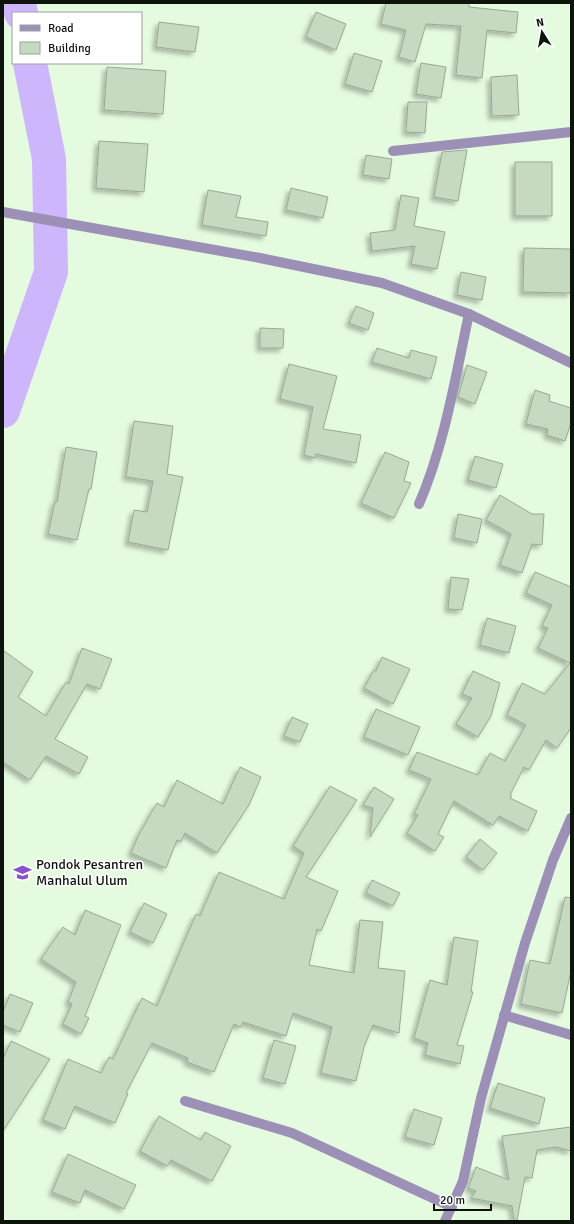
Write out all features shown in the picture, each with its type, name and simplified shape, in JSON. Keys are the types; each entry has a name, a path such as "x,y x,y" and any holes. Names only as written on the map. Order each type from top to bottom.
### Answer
{"street":[{"path":"393,151 571,132"},
{"path":"3,212 260,258 382,283 469,314 571,363"},
{"path":"419,504 436,459 469,314"},
{"path":"445,1221 463,1181 481,1098 524,943 553,860 571,818"},
{"path":"504,1015 571,1035"},
{"path":"185,1101 292,1133 452,1207"}],"building":[{"path":"386,3 469,3 469,7 518,12 516,33 487,30 482,78 456,75 461,26 426,24 415,62 399,57 406,30 381,24"},
{"path":"316,12 346,24 336,50 306,37"},
{"path":"159,22 199,27 195,52 156,47"},
{"path":"354,53 382,61 372,92 345,84"},
{"path":"421,63 446,67 441,98 416,94"},
{"path":"107,67 166,71 163,114 104,110"},
{"path":"517,75 519,115 492,116 491,77"},
{"path":"408,102 427,102 425,133 406,132"},
{"path":"99,141 148,144 144,192 96,188"},
{"path":"467,150 458,201 434,197 442,152"},
{"path":"366,155 392,159 389,179 363,175"},
{"path":"515,162 552,162 552,216 515,216"},
{"path":"291,188 328,197 323,218 286,210"},
{"path":"208,190 241,196 236,217 268,222 266,236 202,225"},
{"path":"401,195 419,198 414,226 445,232 437,269 411,264 415,246 372,251 370,233 395,230"},
{"path":"524,248 571,249 571,293 523,292"},
{"path":"461,272 486,277 482,300 457,295"},
{"path":"356,306 374,313 368,330 349,323"},
{"path":"260,328 284,329 283,348 260,348"},
{"path":"377,348 409,358 411,350 437,357 431,379 372,362"},
{"path":"289,364 337,376 323,429 361,435 356,463 316,454 315,458 304,455 313,407 280,399"},
{"path":"467,365 487,372 475,404 458,397"},
{"path":"535,390 550,395 549,401 571,408 571,423 565,441 547,435 548,429 526,424"},
{"path":"134,421 173,426 167,474 183,477 168,550 128,542 134,510 147,512 153,481 126,477"},
{"path":"66,447 97,452 91,489 89,489 77,540 48,534 55,501 57,502"},
{"path":"385,452 409,462 404,481 411,483 394,518 361,503"},
{"path":"475,456 503,464 496,488 468,480"},
{"path":"500,495 532,514 544,514 542,545 532,544 522,573 500,565 511,534 486,520"},
{"path":"458,514 482,519 477,543 454,538"},
{"path":"535,572 571,587 571,728 557,748 546,740 529,770 524,767 510,795 512,796 510,798 537,811 528,831 499,816 493,825 454,801 438,834 444,837 435,851 407,833 418,815 414,814 431,779 409,770 417,752 478,775 490,753 505,761 526,725 507,715 522,683 545,694 570,663 538,648 548,628 542,626 552,605 526,593"},
{"path":"451,577 469,579 462,610 448,609"},
{"path":"487,618 516,626 509,653 480,645"},
{"path":"82,648 112,659 100,689 87,684 55,739 88,757 79,774 46,756 30,780 3,762 3,650 33,672 18,697 46,716 66,682 69,684"},
{"path":"382,657 410,669 393,704 364,688 374,670 376,671"},
{"path":"473,671 500,683 491,716 478,737 456,724 472,698 462,694"},
{"path":"376,709 420,727 408,755 364,737"},
{"path":"292,717 308,724 300,742 284,736"},
{"path":"240,767 261,777 249,805 217,853 185,833 181,842 177,840 166,868 131,853 139,834 157,803 164,807 177,780 223,804"},
{"path":"330,786 357,800 306,877 338,891 321,931 317,929 309,965 354,973 360,920 383,922 378,968 405,971 399,1033 373,1025 364,1047 356,1081 321,1073 332,1027 293,1013 286,1036 243,1022 241,1027 234,1024 214,1072 187,1062 188,1058 152,1043 126,1093 128,1094 115,1123 75,1106 65,1129 43,1120 68,1059 101,1073 109,1057 113,1059 142,998 157,1006 196,914 200,916 219,872 284,899 304,853 293,846"},
{"path":"374,787 394,799 370,837 373,808 363,805"},
{"path":"480,839 497,853 483,870 466,857"},
{"path":"372,880 400,893 393,906 366,893"},
{"path":"565,897 571,898 571,971 562,1013 521,1004 530,960 550,964"},
{"path":"144,903 167,914 153,943 130,932"},
{"path":"85,910 121,925 85,1016 89,1018 81,1034 63,1024 72,1004 68,1002 76,982 41,959 63,927 75,935"},
{"path":"454,937 478,941 471,992 473,992 457,1045 464,1046 460,1064 425,1055 428,1043 414,1038 430,980 447,985"},
{"path":"10,994 33,1003 20,1032 3,1025 3,1012"},
{"path":"274,1040 296,1046 285,1084 263,1078"},
{"path":"11,1041 50,1059 3,1131 3,1059"},
{"path":"498,1083 545,1098 539,1124 490,1108"},
{"path":"414,1109 442,1118 434,1145 405,1137"},
{"path":"159,1116 201,1140 205,1132 231,1146 212,1181 171,1160 167,1166 140,1151"},
{"path":"571,1127 571,1151 556,1147 537,1150 532,1178 525,1177 517,1220 514,1220 512,1206 471,1198 476,1191 468,1188 476,1167 509,1180 502,1136"},
{"path":"68,1154 136,1185 124,1209 85,1190 80,1203 52,1192"}],"waterway":[{"path":"19,3 21,12"},
{"path":"3,411 51,272 49,159 30,64"}],"place":[{"name":"Pondok Pesantren Manhalul Ulum","path":"23,872"}]}
